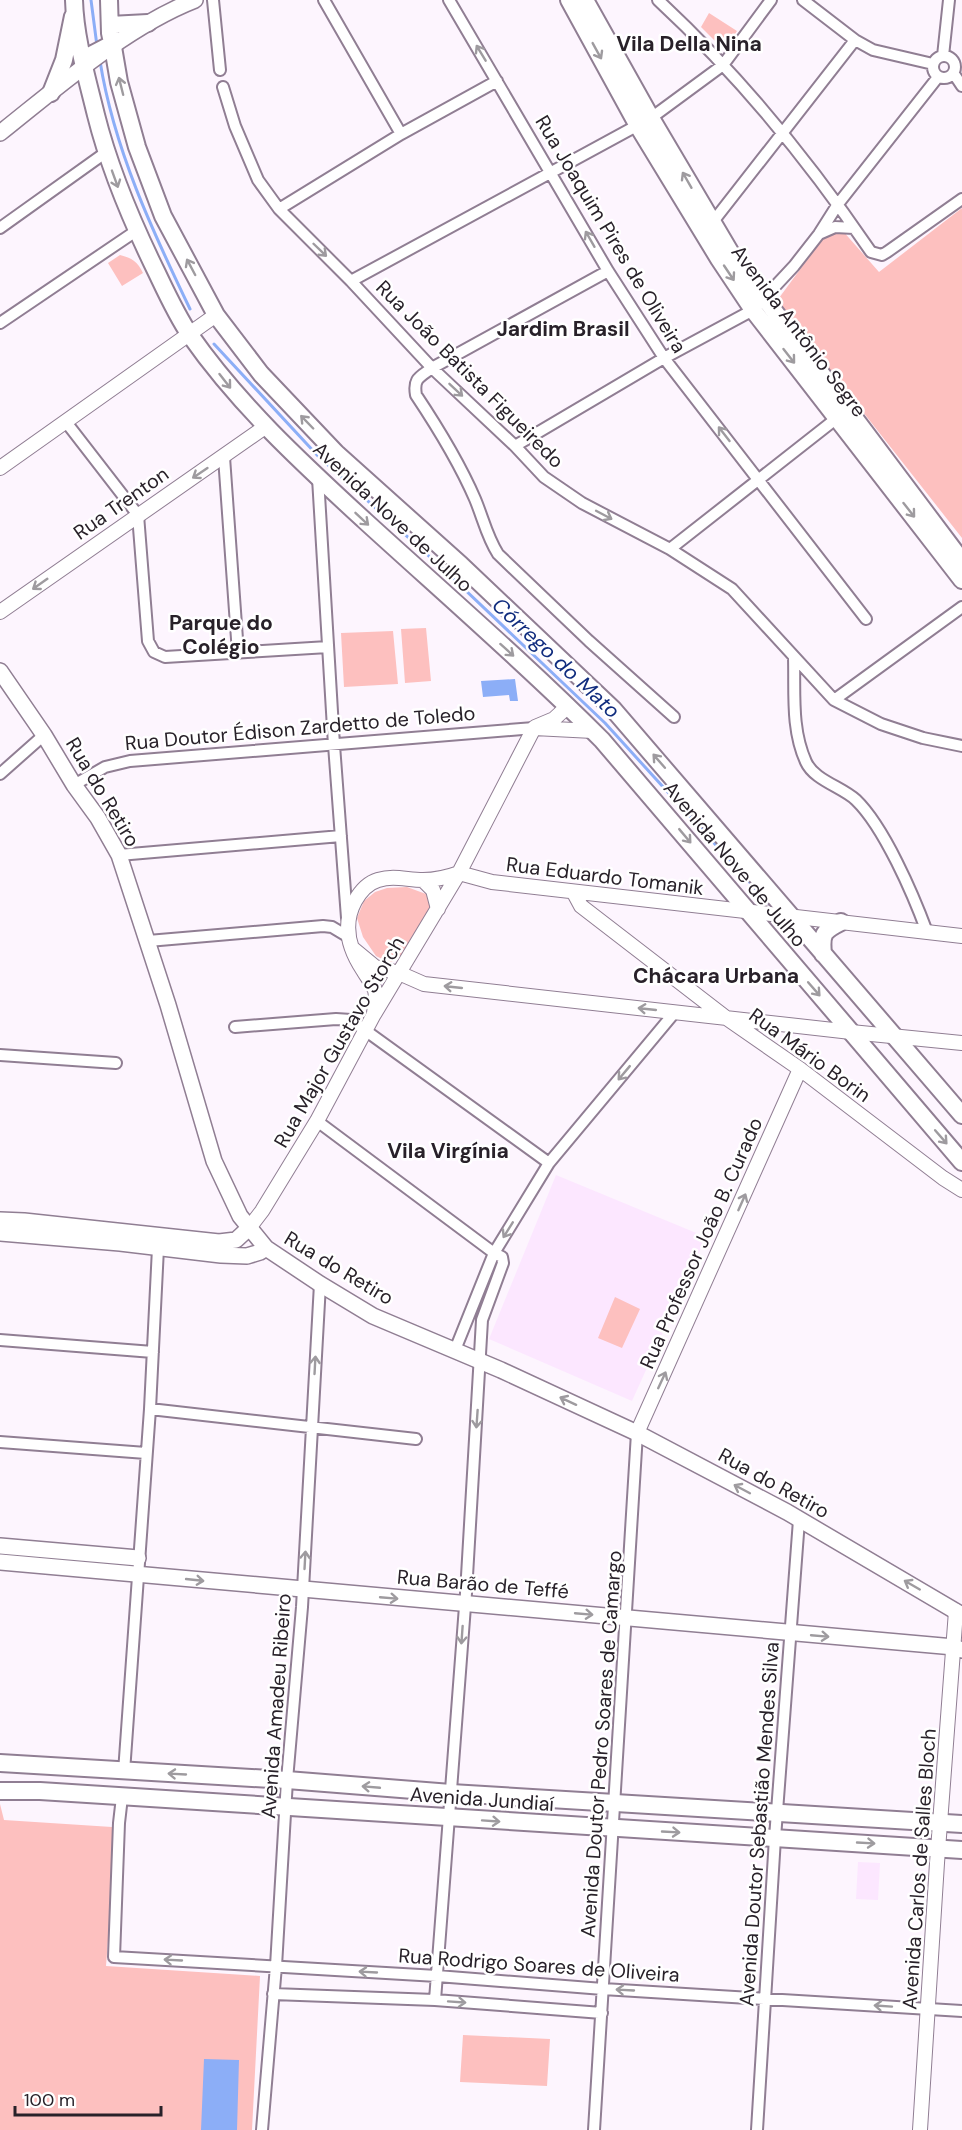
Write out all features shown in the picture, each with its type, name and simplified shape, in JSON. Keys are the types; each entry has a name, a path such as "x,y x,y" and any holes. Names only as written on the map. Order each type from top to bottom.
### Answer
{"main road":[{"name":"Avenida Nove de Julho","path":"109,0 110,25 97,55 105,153 136,231 192,333 229,387 265,427 318,478 593,731 752,913 962,1163"},
{"path":"0,133 97,55 148,23 195,0"},
{"name":"Avenida Antônio Segre","path":"569,0 732,255 759,305 837,418 962,580"},
{"name":"Avenida Antônio Segre","path":"585,0 645,122 719,259 759,305 962,561"},
{"name":"Avenida Nove de Julho","path":"74,5 97,55 119,82 137,147 163,216 213,318 261,374 336,453 461,565 613,709 787,917 823,954 962,1115"},
{"path":"51,93 64,60 74,5"},
{"path":"110,25 148,23"},
{"name":"Rua do Retiro","path":"0,671 98,818 119,855 148,941 214,1161 240,1216 266,1248 373,1316 480,1361 637,1433 799,1520 959,1613"},
{"path":"823,954 824,934 828,928 841,922"},
{"path":"0,1220 24,1221 163,1243 221,1256 247,1256 266,1248"},
{"path":"0,1233 163,1243 219,1242 237,1240 249,1228"},
{"path":"0,1546 138,1558"},
{"path":"107,1571 114,1567 122,1556"},
{"name":"Rua Barão de Teffé","path":"0,1562 958,1648"},
{"name":"Avenida Jundiaí","path":"0,1763 962,1824"},
{"name":"Avenida Jundiaí","path":"0,1791 17,1790 286,1806 962,1850"}],"street":[{"path":"213,0 220,70"},
{"path":"324,0 401,134"},
{"name":"Rua Joaquim Pires de Oliveira","path":"449,0 608,271 664,358 866,619"},
{"path":"658,0 696,35 783,133 838,204 871,252 882,255 962,199"},
{"path":"351,281 645,122 723,64 771,0"},
{"path":"803,0 855,40 882,53 933,64"},
{"path":"944,56 949,2 962,4"},
{"path":"712,223 855,40"},
{"path":"957,67 945,79 933,72 933,64 937,58 944,56 950,58 957,67 962,86"},
{"path":"515,446 759,305 794,266 819,234 838,204 938,77"},
{"path":"279,208 401,134 497,81"},
{"name":"Rua João Batista Figueiredo","path":"223,87 235,126 258,180 279,208 432,368 515,446 543,477 582,503 670,549 732,589 834,700"},
{"path":"0,228 105,153"},
{"path":"819,234 835,227 854,228"},
{"path":"0,323 136,231"},
{"path":"608,271 432,368 418,378 414,384 416,394 449,446 476,501 488,539 498,554 589,641 674,717"},
{"path":"0,468 213,318"},
{"path":"670,549 837,418"},
{"path":"66,422 138,515 148,641 154,652 165,657 328,647"},
{"name":"Rua Trenton","path":"0,612 265,427"},
{"path":"224,457 238,653"},
{"path":"318,478 334,745 349,936 374,988 376,996 373,1016"},
{"path":"960,749 881,724 834,700 962,607"},
{"path":"794,658 795,730 806,764 830,784 855,798 876,823 927,932"},
{"name":"Rua Doutor Édison Zardetto de Toledo","path":"534,728 554,719 568,706"},
{"name":"Rua Doutor Édison Zardetto de Toledo","path":"74,785 105,766 130,760 534,728 593,731"},
{"name":"Rua Major Gustavo Storch","path":"249,1228 262,1211 317,1121 373,1016 459,873 534,728"},
{"path":"0,774 44,735"},
{"path":"119,855 341,836"},
{"path":"349,936 351,908 356,898 375,881 391,877 423,880 445,878 459,873"},
{"name":"Rua Eduardo Tomanik","path":"459,873 492,882 962,936"},
{"path":"344,876 352,884 366,887"},
{"path":"423,880 433,890 437,898 438,909"},
{"name":"Rua Mário Borin","path":"574,892 581,906 725,1017 800,1069 962,1190"},
{"path":"148,941 332,927 349,936 375,967 399,973 424,984 895,1037 962,1042"},
{"path":"455,1350 494,1253 549,1163 675,1012"},
{"path":"235,1027 336,1019 351,1020 549,1163"},
{"path":"0,1055 116,1063"},
{"name":"Rua Professor João B. Curado","path":"637,1433 800,1069"},
{"path":"317,1121 502,1257 503,1263 482,1320 465,1604 435,2000"},
{"path":"943,1178 962,1163"},
{"path":"124,1772 153,1352 163,1243"},
{"name":"Avenida Amadeu Ribeiro","path":"262,2130 303,1591 320,1284"},
{"path":"0,1340 153,1352"},
{"path":"150,1409 416,1439"},
{"name":"Avenida Doutor Pedro Soares de Camargo","path":"594,2130 637,1433"},
{"path":"0,1442 146,1453"},
{"name":"Avenida Doutor Sebastião Mendes Silva","path":"757,2130 789,1633 799,1520"},
{"name":"Avenida Carlos de Salles Bloch","path":"920,2130 938,1848 958,1648 959,1613"},
{"name":"Rua Rodrigo Soares de Oliveira","path":"122,1797 114,1957 437,1976 962,2012"},
{"path":"273,1994 435,2000 602,2013"}],"shaded area":[{"path":"709,13 737,31 724,50 701,27"},
{"path":"962,208 962,538 782,309 779,298 835,222 879,272"},
{"path":"120,255 134,261 143,273 122,286 108,263"},
{"path":"426,628 431,681 405,683 401,629"},
{"path":"393,631 398,684 344,687 341,633"},
{"path":"407,887 426,894 431,905 401,957 390,963 376,956 363,937 357,918 364,901 375,892 387,888"},
{"path":"556,1175 706,1237 632,1401 489,1339"},
{"path":"615,1297 640,1309 622,1348 598,1338"},
{"path":"0,1804 4,1820 112,1827 115,1848 106,1966 260,1976 252,2130 0,2130"},
{"path":"858,1862 880,1863 878,1900 856,1899"},
{"path":"463,2035 550,2039 547,2086 460,2082"}],"water":[{"path":"515,679 518,701 510,701 509,695 483,697 481,681"},
{"path":"204,2059 239,2060 237,2130 201,2130"}],"waterway":[{"name":"Córrego do Mato","path":"91,0 97,46"},
{"name":"Córrego do Mato","path":"100,61 115,126 136,188 190,309"},
{"name":"Córrego do Mato","path":"214,344 318,456 441,567 605,723 774,909"}],"district":[{"name":"Vila Della Nina","path":"689,44"},
{"name":"Jardim Brasil","path":"563,329"},
{"name":"Parque do Colégio","path":"221,635"},
{"name":"Chácara Urbana","path":"716,976"},
{"name":"Vila Virgínia","path":"448,1151"}]}
